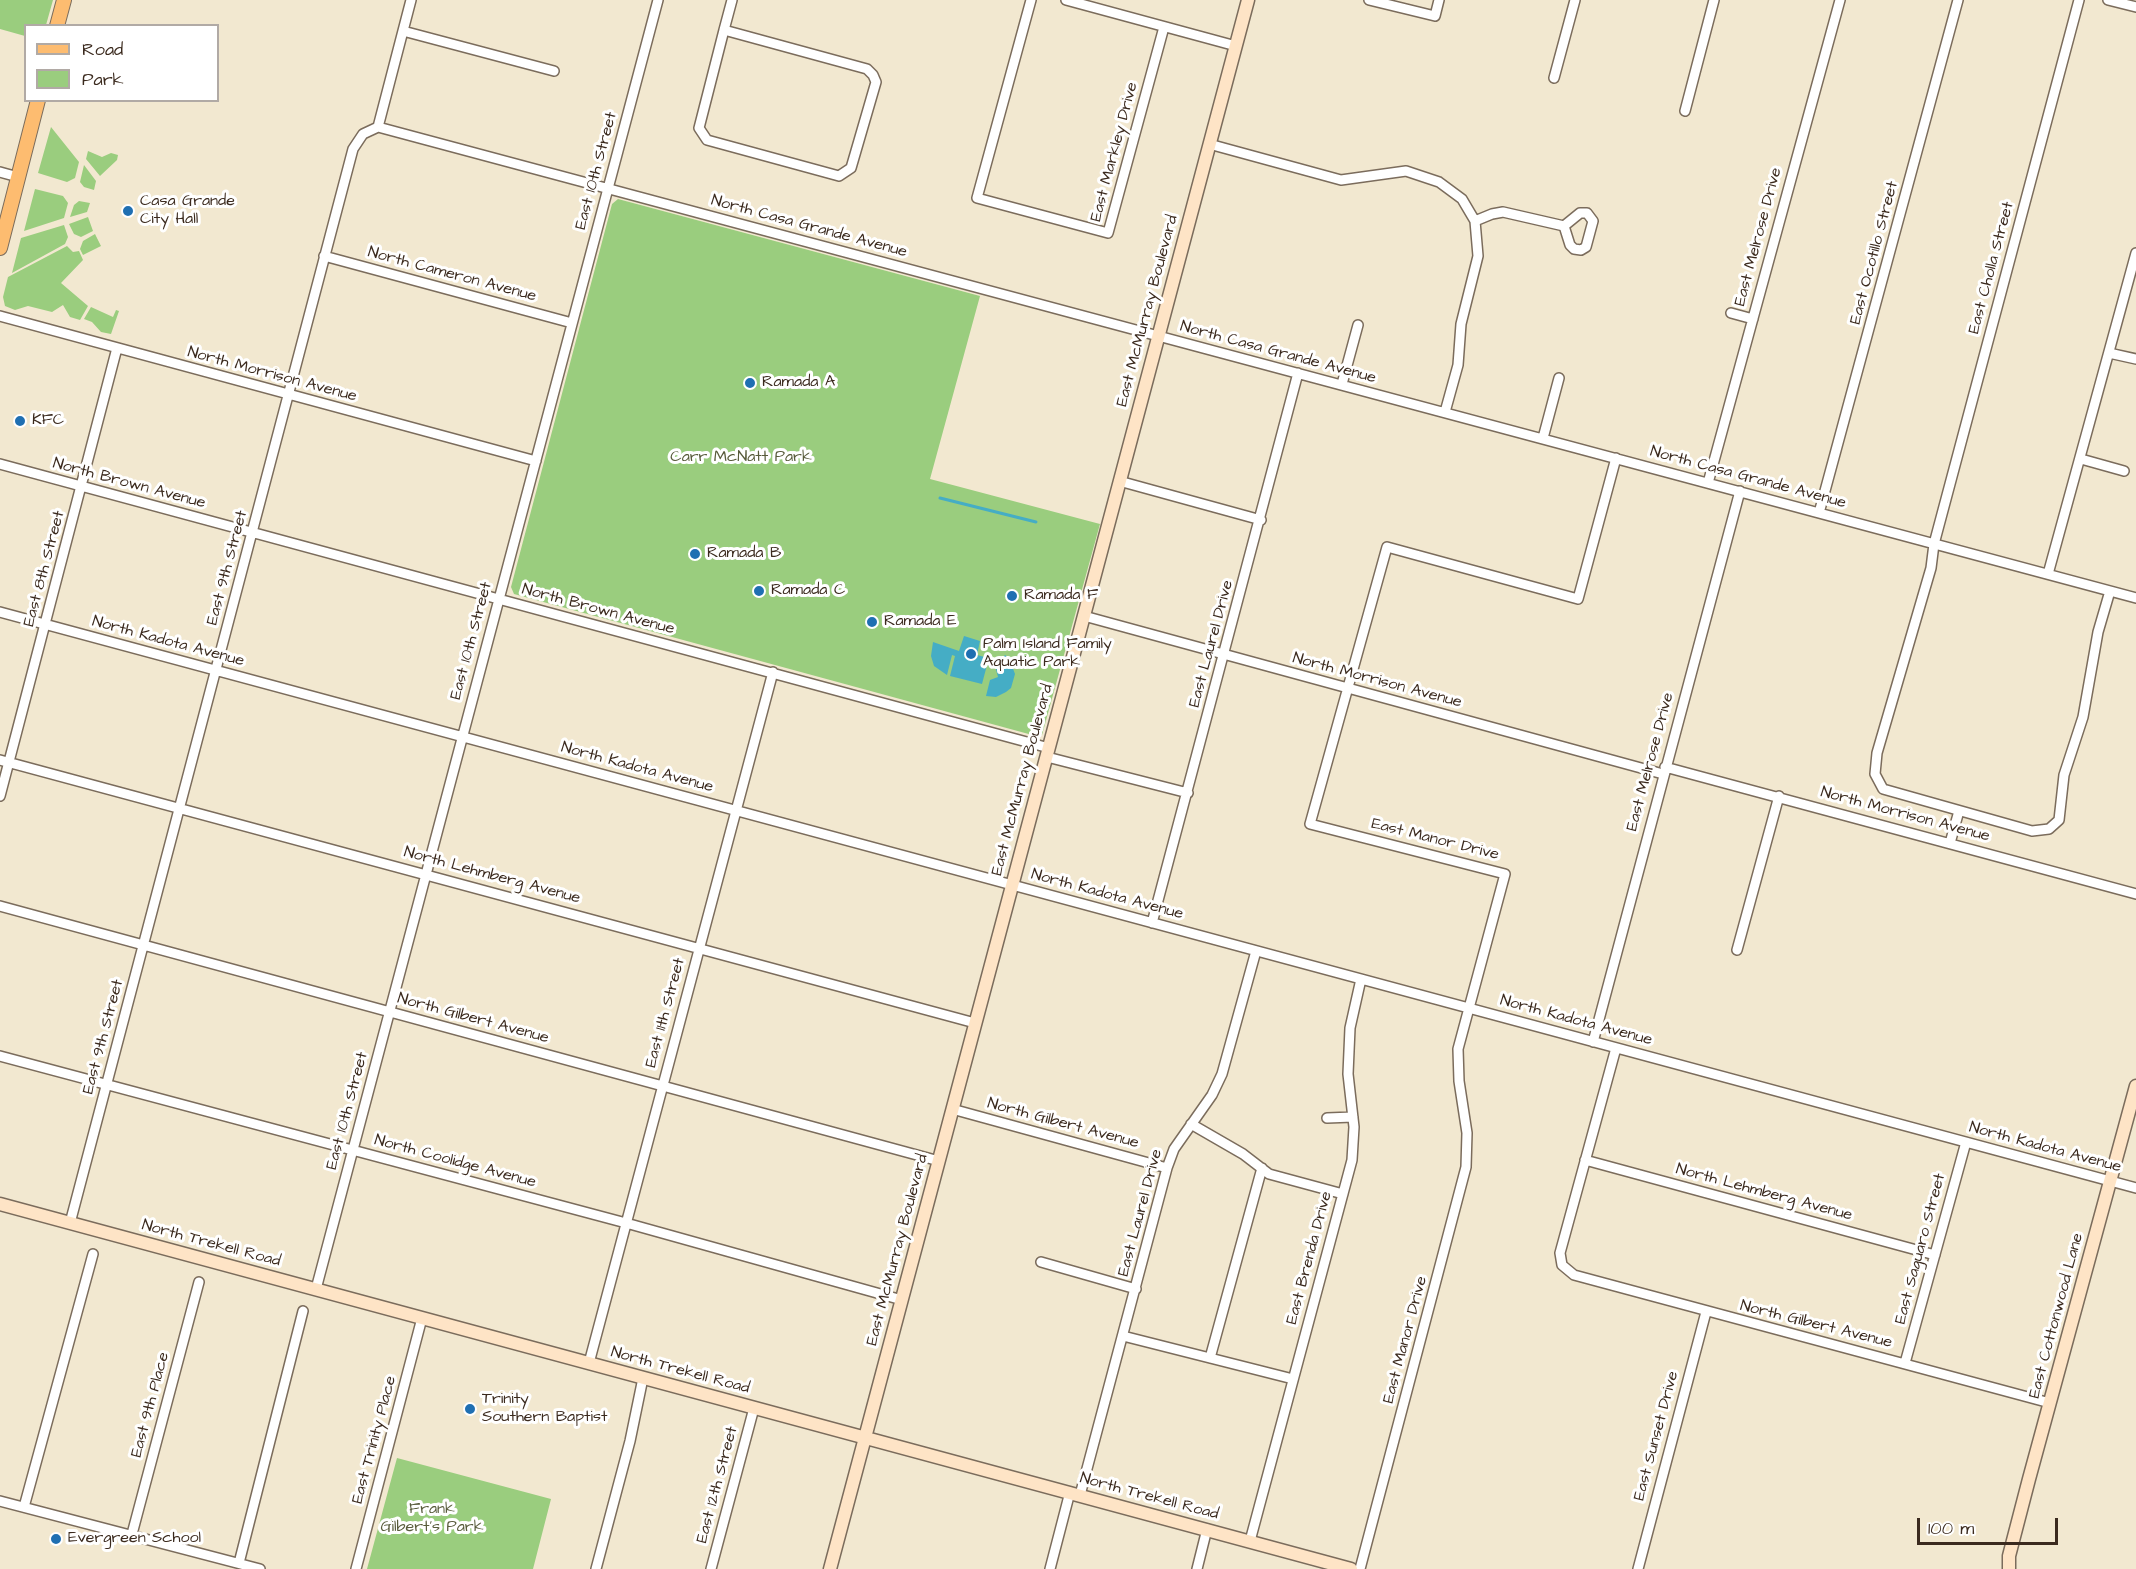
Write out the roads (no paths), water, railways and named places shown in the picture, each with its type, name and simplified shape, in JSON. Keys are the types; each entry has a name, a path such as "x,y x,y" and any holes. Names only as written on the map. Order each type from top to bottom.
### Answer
{"main road":[{"path":"58,24 64,0"},
{"name":"East McMurray Boulevard","path":"830,1569 1248,0"},
{"path":"0,249 37,102"},
{"name":"East Cottonwood Lane","path":"2009,1569 2010,1556 2050,1403 2136,1086"},
{"name":"North Trekell Road","path":"0,1204 1351,1569"},
{"name":"East Cottonwood Lane","path":"2002,1569 2010,1556"}],"street":[{"path":"378,127 411,0"},
{"name":"East 10th Street","path":"316,1289 658,0"},
{"path":"724,30 867,69 873,75 876,82 851,168 839,176 707,140 699,128 724,30 732,0"},
{"name":"East Markley Drive","path":"1031,0 977,198 1108,233 1164,27"},
{"path":"1066,0 1101,5 1164,27 1236,46"},
{"path":"1369,0 1435,16 1439,0"},
{"path":"1554,78 1575,0"},
{"path":"1685,111 1714,0"},
{"name":"East Melrose Drive","path":"1708,483 1840,0"},
{"name":"East Ocotillo Street","path":"1819,513 1958,0"},
{"name":"East Cholla Street","path":"2079,0 1934,544 1931,568 1877,753 1875,774 1883,789 2032,831 2049,829 2059,820 2064,775 2083,717 2098,632 2110,591"},
{"path":"2108,0 2136,8"},
{"path":"403,31 554,70"},
{"name":"North Casa Grande Avenue","path":"378,127 2136,598"},
{"name":"East 9th Street","path":"70,1223 353,149 363,134 378,127"},
{"path":"1209,144 1341,180 1406,171 1439,182 1462,199 1475,221 1478,256 1461,324 1458,365 1445,412"},
{"path":"0,172 18,177"},
{"path":"1475,221 1503,212 1563,226"},
{"path":"2049,574 2136,253"},
{"name":"North Cameron Avenue","path":"324,256 572,323"},
{"path":"1731,313 1753,319"},
{"name":"North Morrison Avenue","path":"0,316 536,461"},
{"path":"1342,384 1358,325"},
{"name":"East 8th Street","path":"0,796 4,762 46,625 117,348"},
{"path":"2109,353 2136,359"},
{"name":"East Laurel Drive","path":"1152,923 1225,656 1298,373"},
{"path":"1543,438 1559,378"},
{"name":"East Manor Drive","path":"1360,1569 1466,1167 1467,1133 1459,1081 1458,1049 1505,874 1310,824 1387,548 1578,598 1616,458"},
{"path":"2081,459 2124,471"},
{"name":"North Brown Avenue","path":"0,464 773,672 1188,793"},
{"path":"1119,481 1261,520"},
{"name":"East Melrose Drive","path":"1593,1042 1740,491"},
{"name":"North Kadota Avenue","path":"0,612 2136,1188"},
{"name":"North Morrison Avenue","path":"1084,616 1347,688 1664,770 1779,796 2136,894"},
{"name":"East 11th Street","path":"589,1363 773,672"},
{"name":"North Lehmberg Avenue","path":"4,762 975,1023"},
{"path":"1737,950 1779,796"},
{"path":"1950,843 1959,811"},
{"name":"North Gilbert Avenue","path":"0,906 144,947 390,1011 939,1161"},
{"name":"East Laurel Drive","path":"1050,1569 1123,1336 1167,1168 1174,1149 1212,1095 1222,1074 1256,951"},
{"name":"East Brenda Drive","path":"1250,1541 1352,1160 1353,1117 1348,1074 1350,1028 1361,979"},
{"path":"1586,1160 1616,1048"},
{"name":"North Coolidge Avenue","path":"0,1056 626,1223 902,1300"},
{"name":"North Gilbert Avenue","path":"952,1109 1167,1168"},
{"path":"1327,1118 1353,1117"},
{"path":"1191,1124 1269,1174 1343,1194"},
{"name":"East Saguaro Street","path":"1905,1363 1965,1142"},
{"name":"North Lehmberg Avenue","path":"1586,1160 1935,1255"},
{"name":"North Gilbert Avenue","path":"1586,1160 1560,1253 1562,1265 1574,1275 2050,1403"},
{"path":"1209,1358 1262,1168"},
{"path":"24,1507 93,1254"},
{"path":"1041,1262 1136,1288"},
{"name":"East 9th Place","path":"132,1534 199,1282"},
{"path":"238,1563 303,1311"},
{"name":"East Sunset Drive","path":"1638,1569 1706,1312"},
{"name":"East Trinity Place","path":"356,1569 422,1318"},
{"path":"1123,1336 1293,1379"},
{"path":"596,1569 630,1442 643,1378"},
{"name":"East 12th Street","path":"711,1569 754,1408"},
{"path":"0,1501 260,1569"},
{"path":"1197,1569 1207,1529"}],"water":[{"path":"964,636 980,641 977,655 1000,661 1005,655 1009,658 1015,674 1011,688 996,697 986,696 990,680 998,677 995,666 987,665 982,684 950,676 955,656 952,655 947,675 934,666 931,656 933,642 959,651"}],"waterway":[{"path":"940,498 1036,522"}],"place":[{"name":"Casa Grande City Hall","path":"128,211"},
{"name":"Ramada A","path":"750,383"},
{"name":"KFC","path":"20,421"},
{"name":"Ramada B","path":"695,554"},
{"name":"Ramada C","path":"759,591"},
{"name":"Ramada F","path":"1012,596"},
{"name":"Ramada E","path":"872,622"},
{"name":"Palm Island Family Aquatic Park","path":"971,654"},
{"name":"Trinity Southern Baptist","path":"470,1409"},
{"name":"Evergreen School","path":"56,1539"}],"park label":[{"name":"Carr McNatt Park","path":"741,458"},
{"name":"Frank Gilbert's Park","path":"432,1519"}]}
